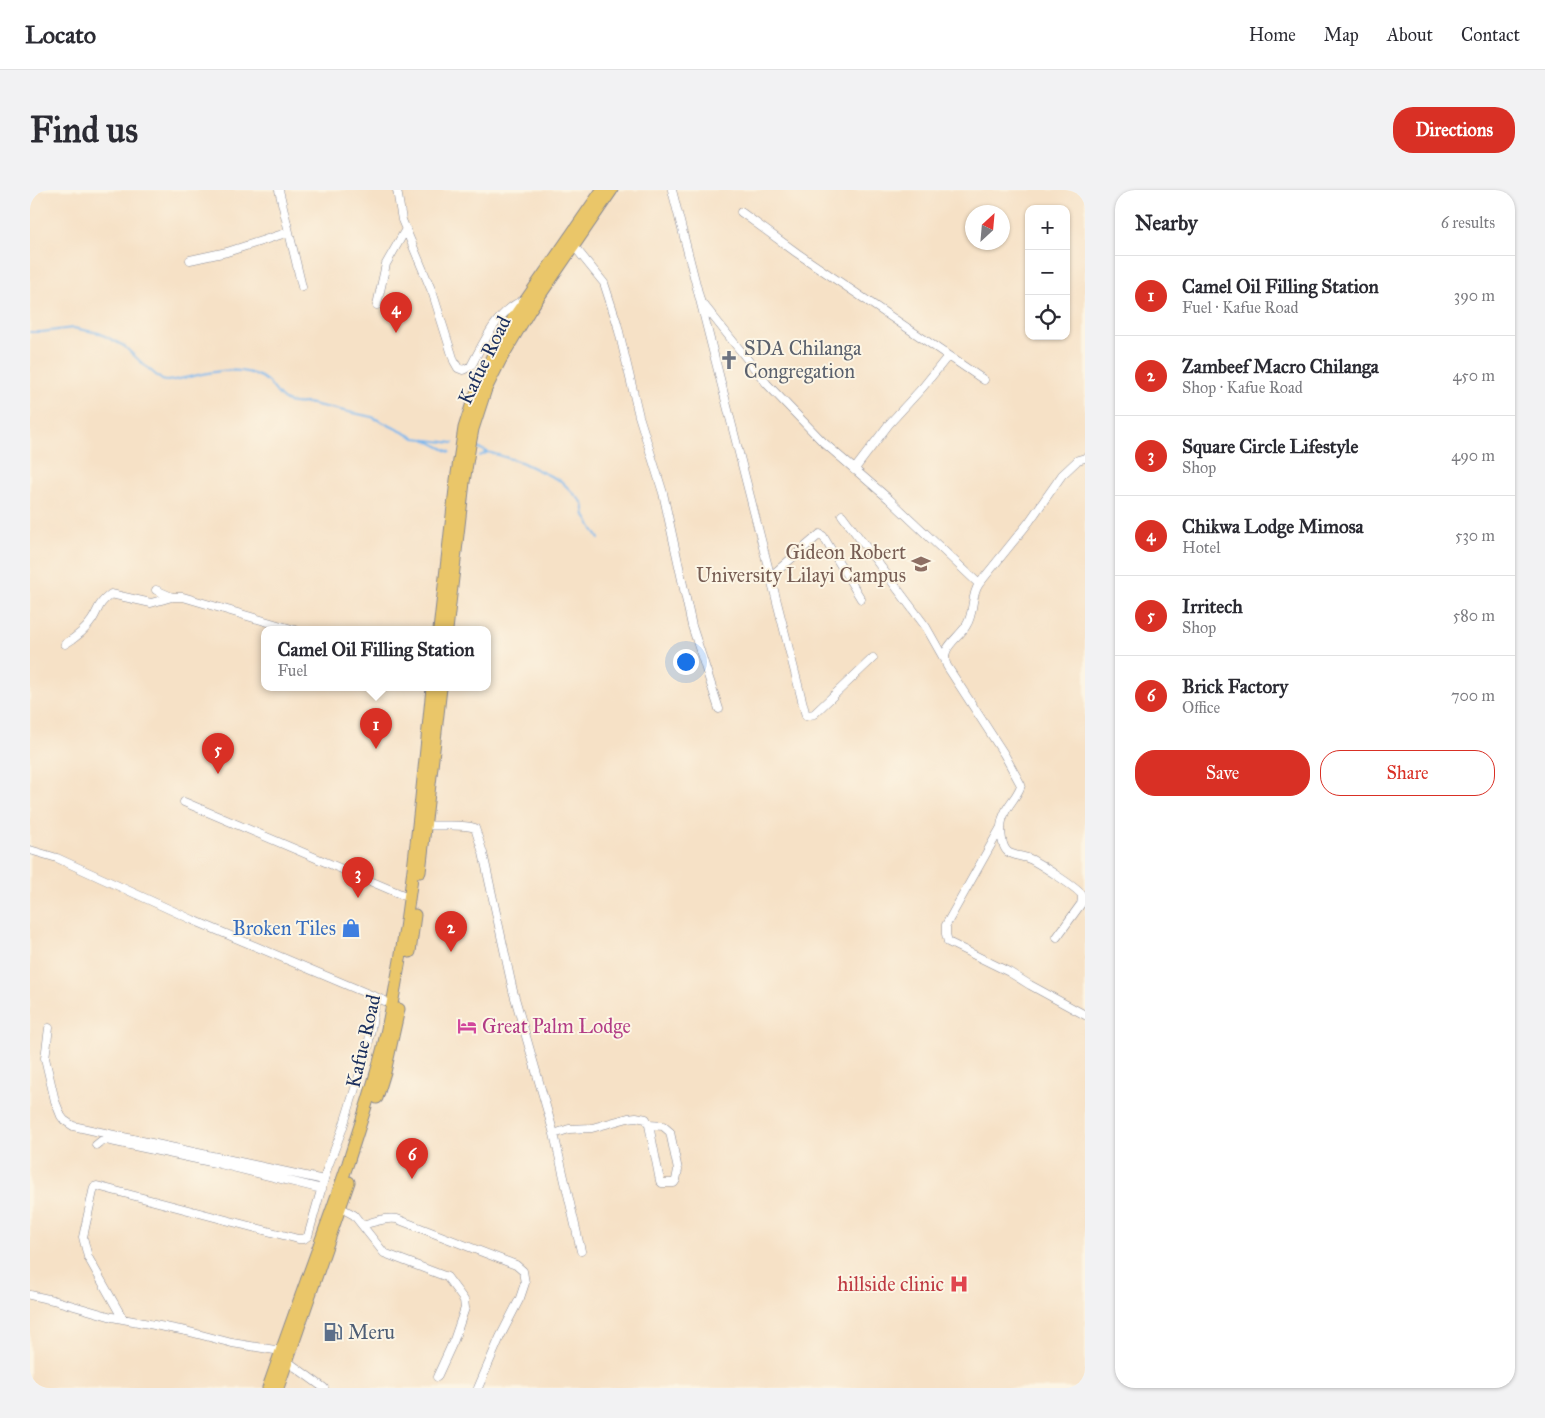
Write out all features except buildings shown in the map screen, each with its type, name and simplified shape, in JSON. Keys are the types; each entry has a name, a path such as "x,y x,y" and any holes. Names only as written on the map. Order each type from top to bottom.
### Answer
{"highway":[{"name":"Kafue Road","path":"439,626 456,480 468,413 493,354 507,329 602,190"},
{"name":"Kafue Road","path":"447,626 464,482 473,429 486,389 509,343 612,190"},
{"name":"Kafue Road","path":"268,1388 367,1106 382,1049 403,947 410,898 432,691"},
{"name":"Kafue Road","path":"278,1388 341,1208 382,1079 395,1026 413,934 427,825 441,691"}],"street":[{"path":"279,190 302,287"},
{"path":"397,190 399,212 433,294 456,366 461,370 466,370 471,366 498,319 506,309 526,299"},
{"path":"672,190 702,301 806,716 814,714 873,658"},
{"path":"741,212 797,253 984,380"},
{"path":"377,305 386,264 406,229"},
{"path":"190,260 227,252 289,232"},
{"path":"574,246 604,284 617,323 639,416 663,493 692,626 719,709"},
{"path":"702,301 767,384 823,442 889,499 979,584"},
{"path":"854,470 889,424 948,356"},
{"path":"944,656 946,650 968,622 973,596 979,584 1029,522 1062,475 1078,460 1085,458"},
{"path":"842,515 926,627 944,656 946,666 1004,754 1021,785 1008,805 1001,827 946,925 948,942 1010,972 1085,1015"},
{"path":"771,576 817,534 820,534 861,599"},
{"path":"156,590 172,597"},
{"path":"65,644 80,635 92,620 100,603 111,594 151,603 172,597 183,597 281,626"},
{"path":"184,802 410,898"},
{"path":"427,825 443,827 468,826 475,828 483,853 514,990 554,1134 581,1251"},
{"path":"1001,827 1007,851 1034,861 1074,887 1082,897 1083,905 1058,937"},
{"path":"30,850 57,858 193,920 392,1004"},
{"path":"123,1319 88,1257 85,1247 83,1237 94,1187 97,1186 304,1239 308,1236 331,1158 342,1130 368,1047 376,997"},
{"path":"48,1028 44,1052 45,1058 55,1100 61,1116 68,1124 339,1189"},
{"path":"350,1100 367,1106"},
{"path":"554,1134 569,1129 592,1128 636,1117 646,1119 649,1125 660,1180 662,1183 674,1183 678,1170 670,1132 663,1126 649,1125"},
{"path":"96,1145 106,1140 323,1184"},
{"path":"341,1208 354,1216 384,1253 447,1277 464,1300 465,1308 454,1340 437,1377"},
{"path":"362,1225 383,1219 397,1219 516,1265 523,1271 525,1282 520,1298 500,1337 478,1388"},
{"path":"30,1295 123,1319 186,1330 232,1343 281,1351"},
{"path":"287,1362 324,1388"}],"waterway":[{"path":"30,332 73,328 99,333 124,346 144,365 162,380 166,381 232,370 254,374 269,382 282,398 287,401 307,403 372,417 415,438 424,439 450,452"},
{"path":"428,440 453,443"},
{"path":"478,448 488,452"},
{"path":"480,456 488,452 521,462 561,481 583,503 585,516 599,539"}],"place":[{"name":"Chikwa Lodge Mimosa","path":"396,333"},
{"name":"SDA Chilanga Congregation","path":"729,360"},
{"name":"Gideon Robert University Lilayi Campus","path":"921,564"},
{"name":"Camel Oil Filling Station","path":"376,749"},
{"name":"Irritech","path":"218,774"},
{"name":"Square Circle Lifestyle","path":"358,898"},
{"name":"Broken Tiles","path":"351,928"},
{"name":"Zambeef Macro Chilanga","path":"451,952"},
{"name":"Great Palm Lodge","path":"467,1026"},
{"name":"Brick Factory","path":"412,1179"},
{"name":"hillside clinic","path":"959,1284"},
{"name":"Meru","path":"333,1332"}]}
